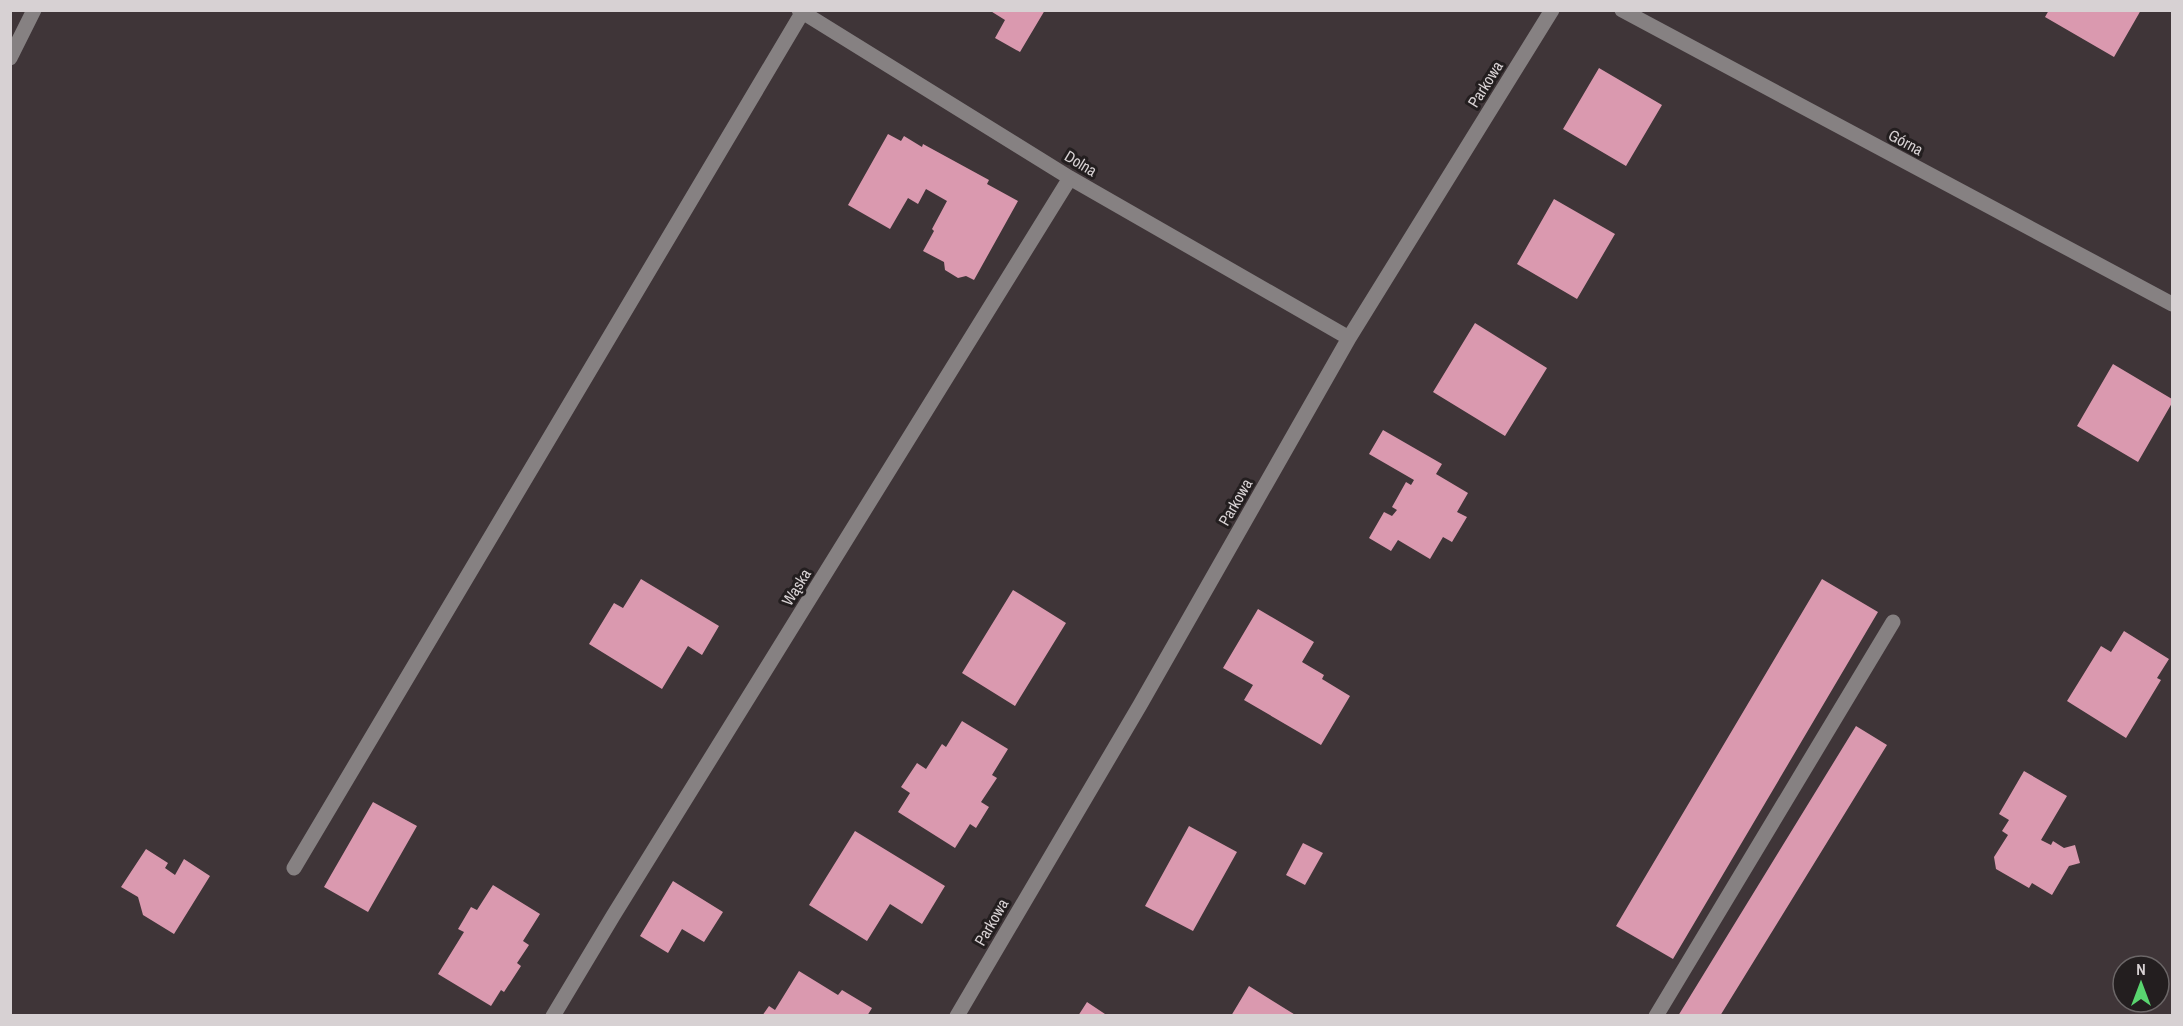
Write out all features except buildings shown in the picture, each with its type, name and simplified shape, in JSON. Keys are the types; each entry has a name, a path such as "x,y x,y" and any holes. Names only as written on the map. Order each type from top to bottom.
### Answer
{"street":[{"path":"10,58 34,10"},
{"name":"Parkowa","path":"957,1016 1140,705 1349,338 1552,10"},
{"name":"Górna","path":"1622,10 2172,304"},
{"path":"294,868 800,12"},
{"name":"Dolna","path":"800,12 1070,178 1349,338"},
{"name":"Wąska","path":"553,1016 619,905 1070,178"},
{"path":"1656,1016 1893,622"}]}
